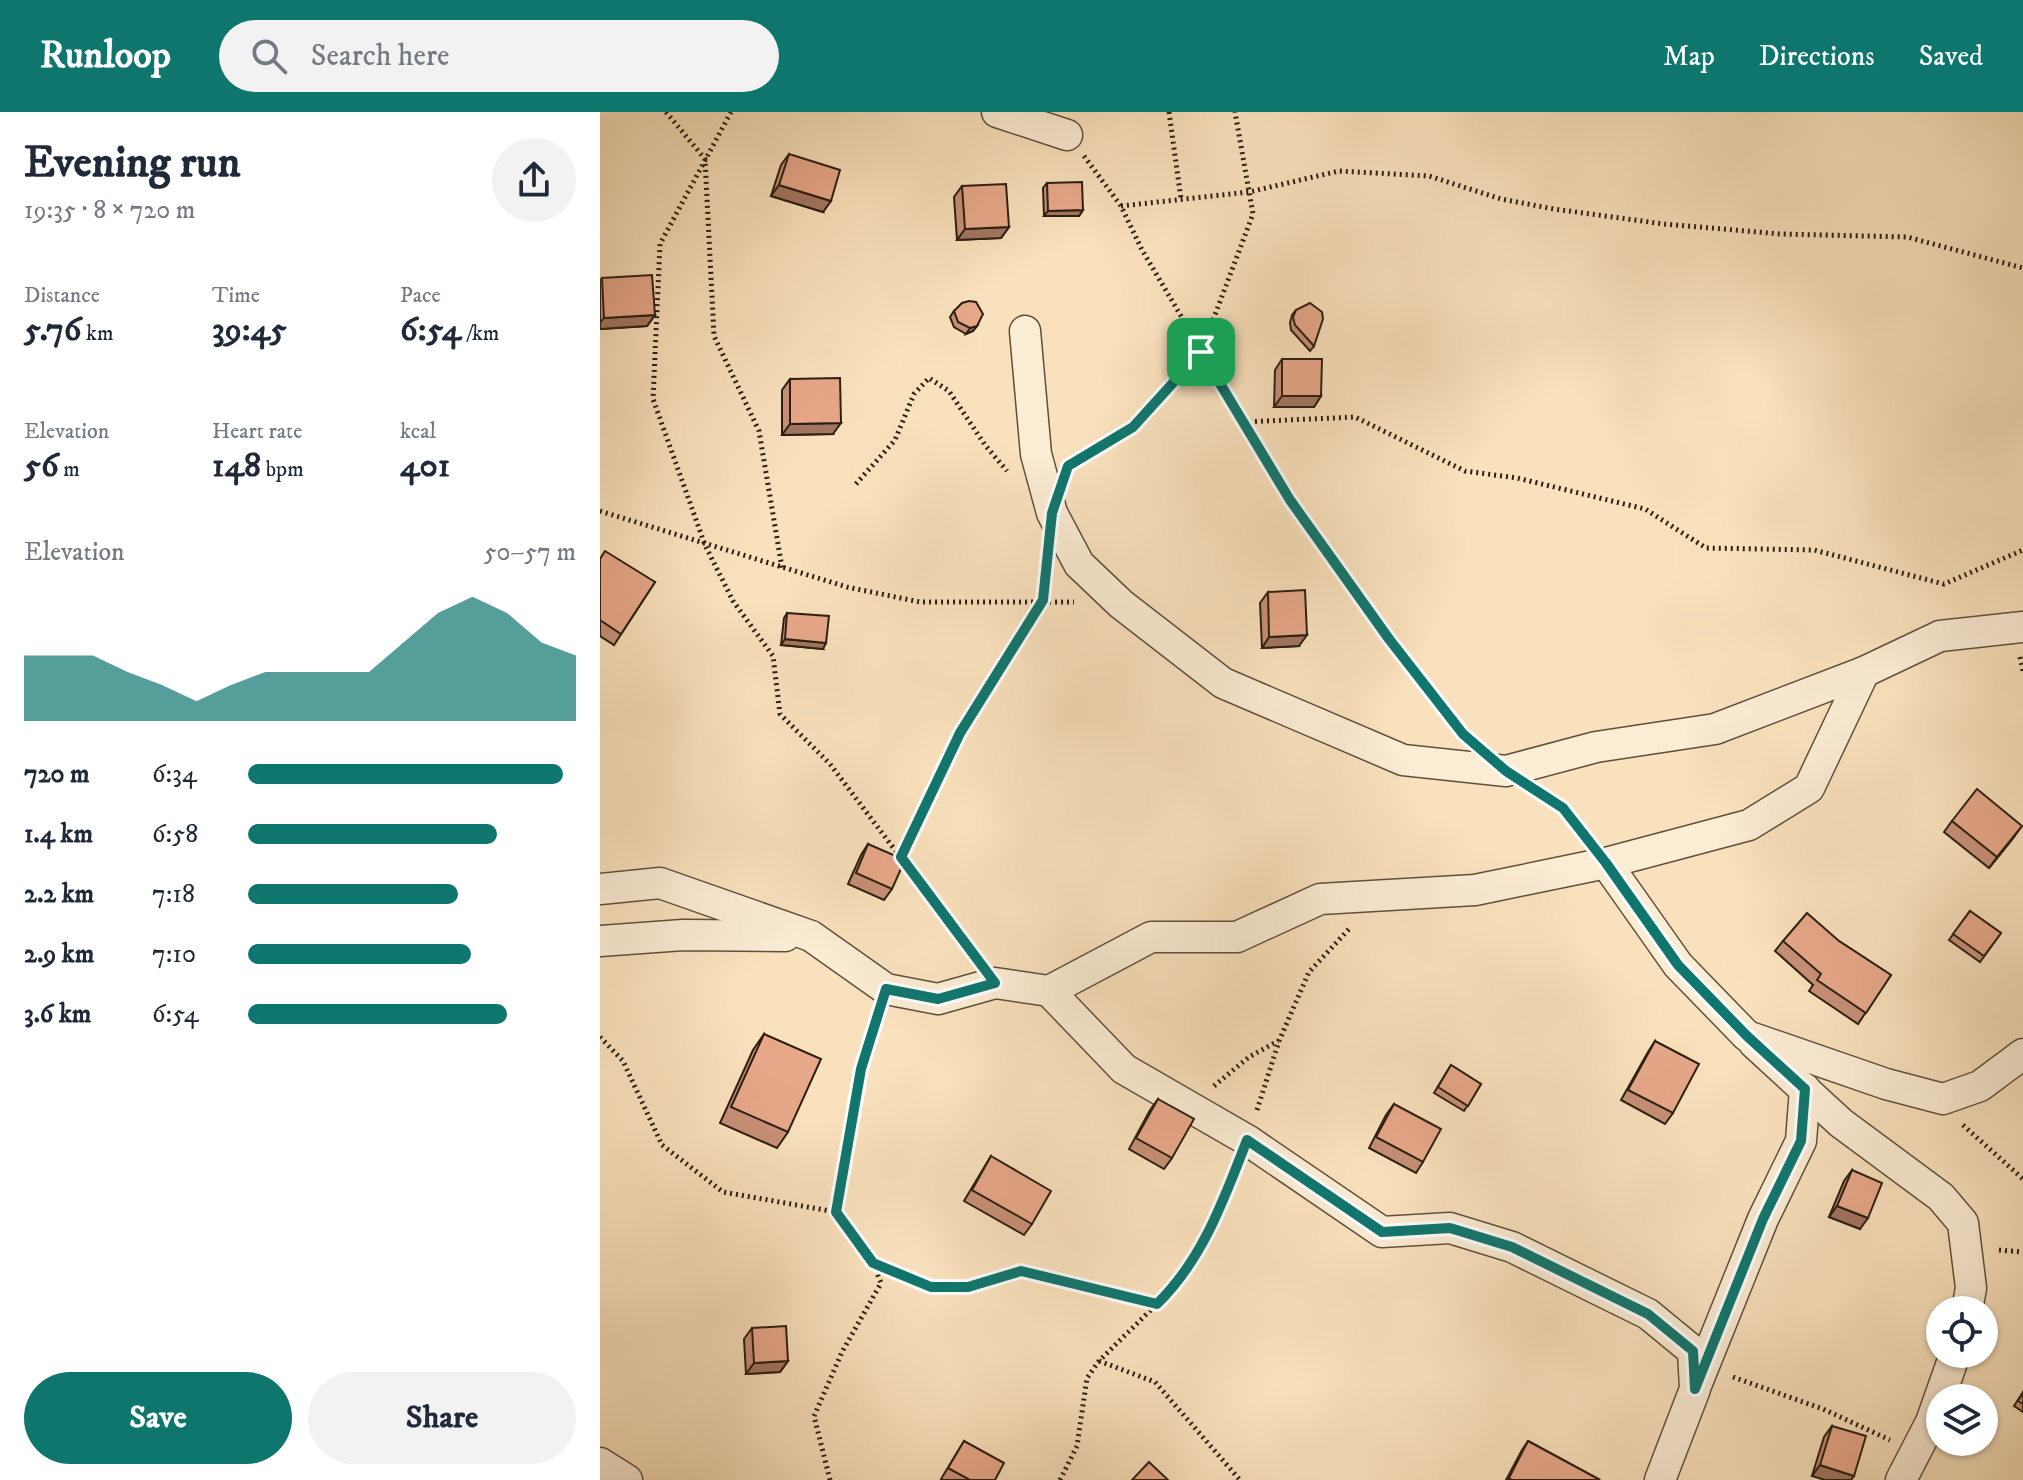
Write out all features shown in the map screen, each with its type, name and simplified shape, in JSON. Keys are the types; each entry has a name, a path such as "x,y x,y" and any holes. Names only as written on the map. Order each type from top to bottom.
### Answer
{"street":[{"path":"997,112 1067,135"},
{"path":"1025,331 1036,454 1052,513 1079,564 1121,604 1223,683 1403,760 1506,771 1596,747 1715,729 1864,672 1940,636 2023,627"},
{"path":"600,889 660,883 811,936 886,989 938,999 995,983 1049,991 1151,937 1237,937 1320,899 1475,890 1606,863 1749,825 1809,788 1864,672"},
{"path":"1606,863 1678,965 1747,1036 1841,1123 1941,1197 1963,1223 1970,1296"},
{"path":"600,941 683,935 811,936"},
{"path":"1049,991 1124,1069 1247,1140 1382,1232 1450,1228 1512,1247 1648,1314 1693,1351 1695,1389"},
{"path":"1747,1036 1886,1084 1943,1099 1980,1086 2023,1054"},
{"path":"1660,1480 1763,1219 1801,1141 1805,1089"},
{"path":"1901,1480 1931,1422 1950,1368"},
{"path":"600,1463 627,1480"}],"path":[{"path":"666,112 705,159 714,336 759,431 782,568"},
{"path":"731,112 660,244 653,399 705,545 733,601 773,656 780,714 830,764 995,983"},
{"path":"1169,112 1181,199"},
{"path":"901,857 960,733 1043,600 1052,513 1068,466 1133,427 1201,352 1253,214 1235,112"},
{"path":"1067,135 1121,206 1142,250 1290,500 1389,639 1463,734 1506,771 1563,808 1606,863"},
{"path":"1121,206 1249,192 1339,171 1429,176 1501,199 1554,209 1664,224 1781,234 1907,237 2023,268"},
{"path":"856,484 895,440 914,394 929,378 949,391 985,445 1009,474"},
{"path":"1243,422 1355,417 1465,471 1517,478 1645,509 1706,548 1814,550 1944,584 2023,550"},
{"path":"600,511 847,587 920,602 1043,600 1121,604"},
{"path":"1060,1480 1077,1446 1087,1378 1099,1361 1176,1285 1214,1225 1247,1140 1279,1041 1309,972 1382,893"},
{"path":"836,1212 861,1069 886,989"},
{"path":"600,1037 623,1061 662,1145 723,1192 836,1212 873,1263 881,1283 842,1352 814,1416 830,1480"},
{"path":"1190,1107 1249,1057 1279,1041"},
{"path":"873,1263 931,1287 968,1287 1021,1271 1157,1304"},
{"path":"1712,1347 1734,1380 1823,1409 1915,1452"},
{"path":"1099,1361 1155,1382 1240,1480"}],"building":[{"path":"789,154 840,170 831,201 779,185"},
{"path":"1082,182 1083,210 1048,211 1047,183"},
{"path":"1006,184 1009,227 965,229 962,186"},
{"path":"652,275 655,315 604,318 602,278"},
{"path":"969,301 976,302 983,314 977,326 970,328 958,322 954,311"},
{"path":"1310,303 1322,312 1323,319 1314,346 1295,325 1293,317 1296,310"},
{"path":"1282,359 1322,359 1321,396 1282,396"},
{"path":"840,378 841,423 790,424 790,379"},
{"path":"605,551 655,582 621,634 600,620 600,559"},
{"path":"1305,590 1307,635 1269,637 1268,592"},
{"path":"787,613 829,616 826,643 785,639"},
{"path":"1977,789 2022,826 1997,857 1952,821"},
{"path":"868,844 905,860 892,889 856,873"},
{"path":"1970,911 2001,933 1984,956 1953,934"},
{"path":"1807,913 1839,941 1891,975 1866,1013 1817,980 1821,974 1783,941"},
{"path":"764,1034 821,1059 788,1132 731,1107"},
{"path":"1655,1041 1699,1064 1673,1113 1628,1090"},
{"path":"1451,1065 1481,1084 1468,1106 1438,1087"},
{"path":"1158,1099 1194,1119 1172,1158 1136,1138"},
{"path":"1394,1104 1441,1129 1423,1162 1376,1137"},
{"path":"991,1156 1051,1191 1032,1224 972,1190"},
{"path":"1852,1170 1882,1183 1868,1218 1837,1206"},
{"path":"786,1326 788,1361 754,1363 752,1328"},
{"path":"1832,1426 1866,1436 1854,1476 1820,1465"},
{"path":"964,1441 1004,1463 995,1480 970,1480 948,1468"},
{"path":"1528,1441 1600,1480 1512,1480 1509,1478"},
{"path":"1149,1462 1168,1480 1132,1480"}],"route":[{"path":"1201,352 1290,500 1389,639 1463,734 1506,771 1563,808 1678,965 1747,1036 1805,1089 1801,1141 1763,1219 1695,1389 1693,1351 1648,1314 1512,1247 1450,1228 1382,1232 1247,1140 1214,1225 1176,1285 1157,1304 1021,1271 968,1287 931,1287 873,1263 836,1212 861,1069 886,989 938,999 995,983 901,857 960,733 1043,600 1052,513 1068,466 1133,427 1201,352"}]}
